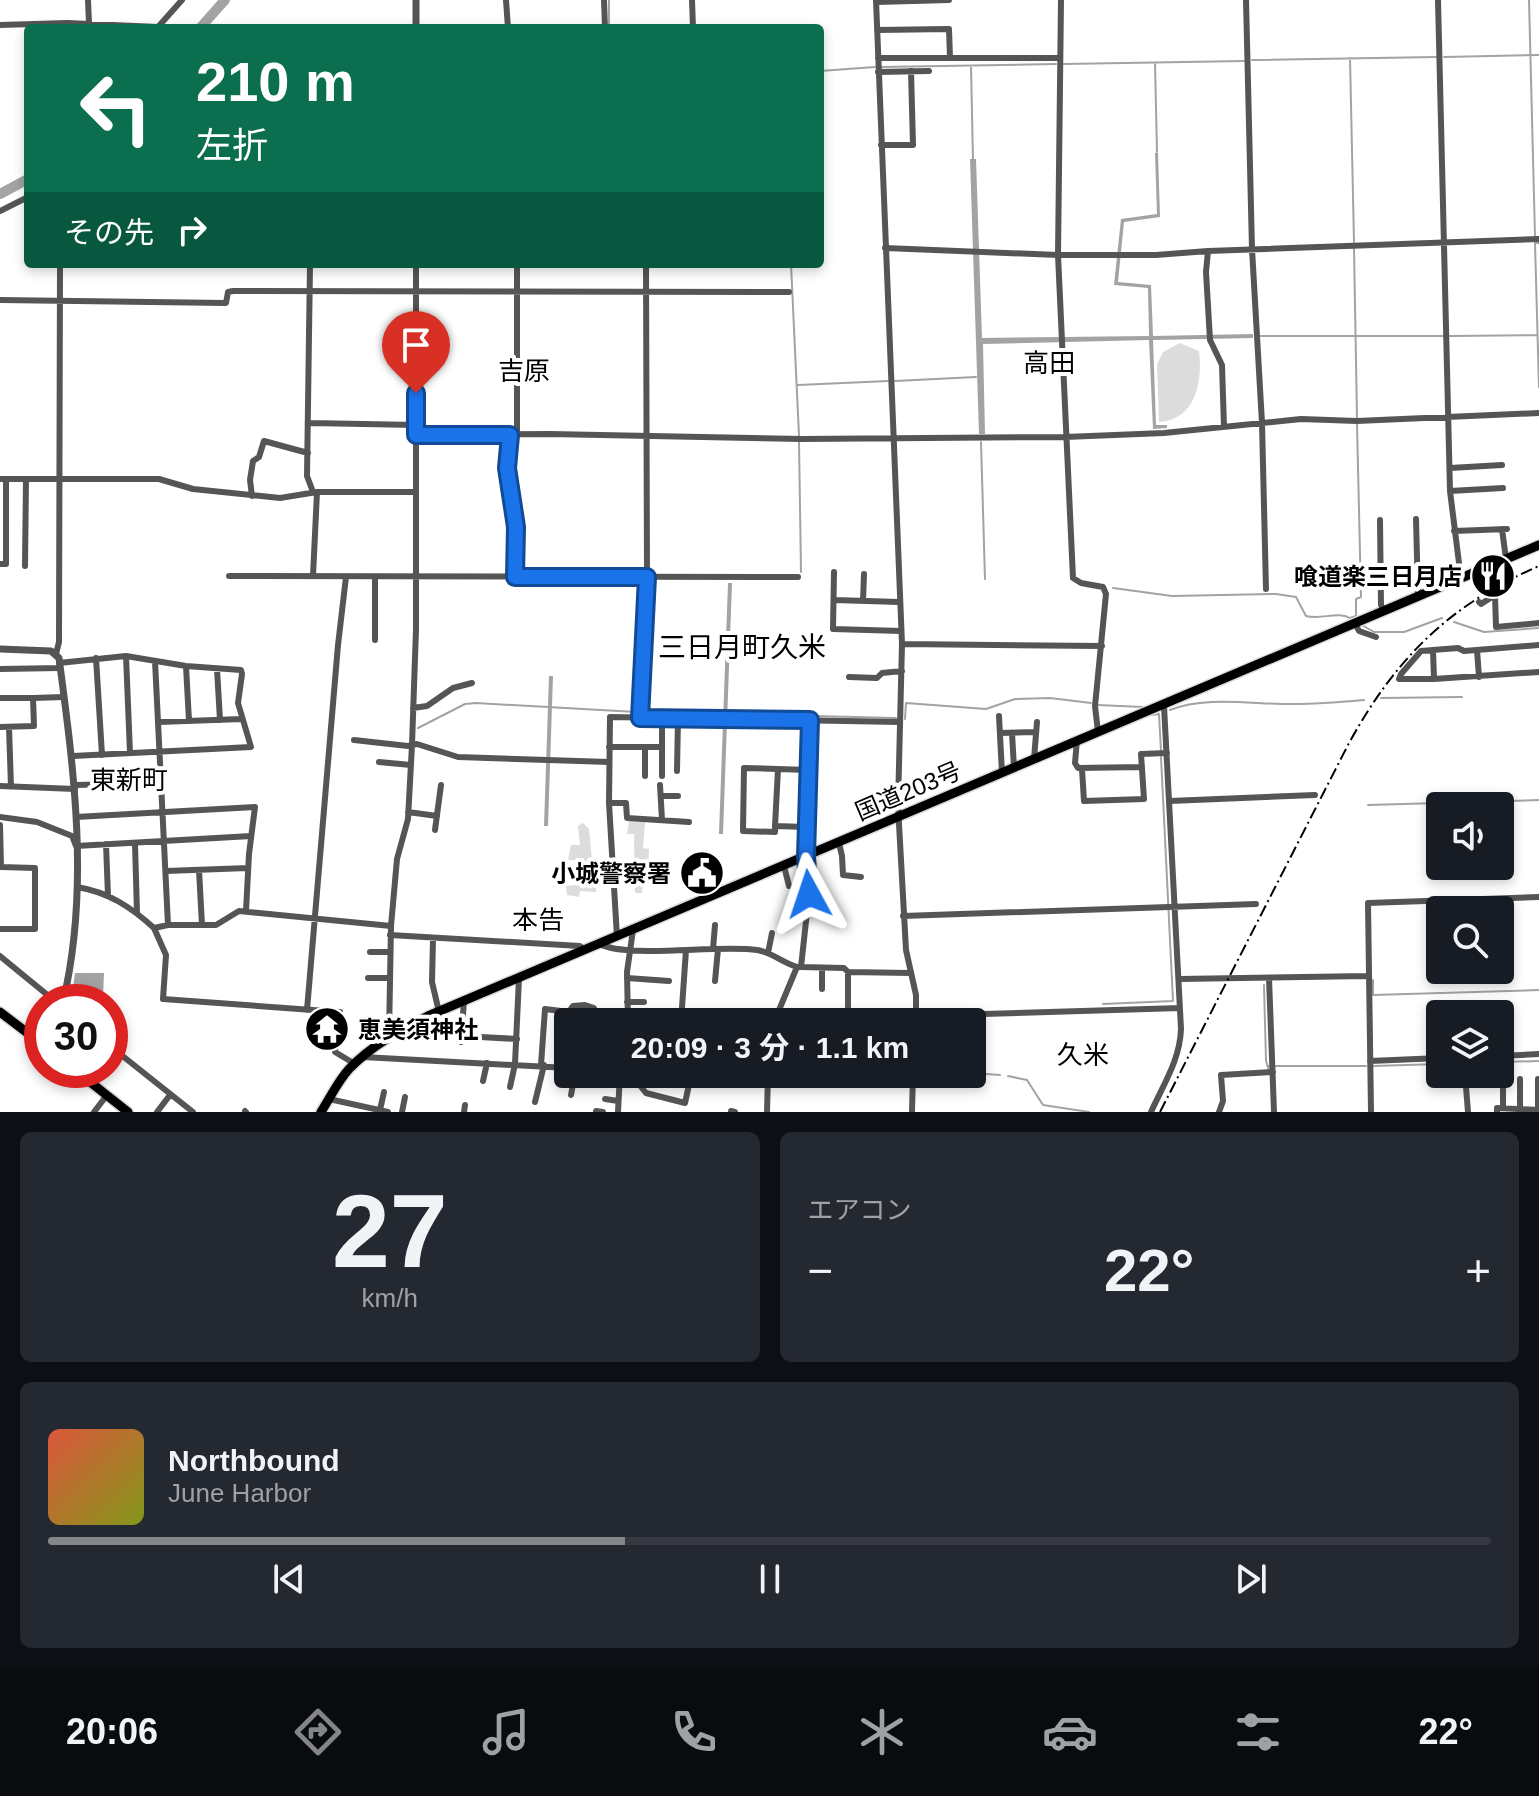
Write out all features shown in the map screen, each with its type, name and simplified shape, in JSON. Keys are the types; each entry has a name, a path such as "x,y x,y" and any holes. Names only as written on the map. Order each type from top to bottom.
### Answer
{"main road":[{"name":"国道203号","path":"321,1112 359,1061 389,1036 439,1012 1539,545"},
{"path":"0,1012 24,1030"},
{"path":"98,1088 128,1112"}],"street":[{"path":"88,0 89,23"},
{"path":"161,24 182,0"},
{"path":"416,0 416,24"},
{"path":"506,0 508,24"},
{"path":"604,0 605,24"},
{"path":"692,0 693,24"},
{"path":"916,1008 903,916 898,817 902,644 876,1 949,0"},
{"path":"1061,0 1058,255 1071,574 1076,581 1098,585 1106,590 1095,704 1098,732"},
{"path":"1246,0 1252,249 1262,423 1266,589"},
{"path":"1438,0 1450,491 1461,579"},
{"path":"0,25 24,24"},
{"path":"44,24 106,24"},
{"path":"877,30 949,29 950,58"},
{"path":"878,58 1060,58"},
{"path":"881,145 913,145 911,71"},
{"path":"878,72 929,71"},
{"path":"0,211 24,199"},
{"path":"885,248 1119,255 1539,239"},
{"path":"1208,251 1206,272 1210,336 1222,365 1224,427"},
{"path":"60,268 59,662 73,756 77,887 66,984"},
{"path":"310,268 307,476 315,492 313,576"},
{"path":"389,1036 390,935 397,859 408,812 412,745 416,577 416,268"},
{"path":"515,577 516,527 507,468 514,435 517,268"},
{"path":"640,718 647,577 646,268"},
{"path":"0,300 226,303 228,292 233,291 310,290 789,292"},
{"path":"416,435 1065,437 1164,433 1301,419 1357,421 1539,413"},
{"path":"310,423 416,425"},
{"path":"252,496 250,480 253,461 259,457 264,441 308,453"},
{"path":"1450,468 1502,465"},
{"path":"0,564 6,564 3,479 159,479 193,489 280,498 315,492 416,492"},
{"path":"25,566 26,479"},
{"path":"1450,491 1503,488"},
{"path":"1416,519 1418,596"},
{"path":"1380,520 1384,611"},
{"path":"1454,531 1504,529 1506,559"},
{"path":"834,572 833,629 901,631"},
{"path":"863,601 864,574"},
{"path":"229,576 798,577"},
{"path":"307,1010 336,660 346,577"},
{"path":"375,577 375,640"},
{"path":"1479,602 1481,604 1495,595 1496,627 1539,623"},
{"path":"834,600 899,602"},
{"path":"1355,623 1359,631 1376,637"},
{"path":"902,644 1102,646"},
{"path":"1539,645 1421,651 1399,679 1539,672"},
{"path":"0,649 51,651 59,662"},
{"path":"1433,650 1434,679"},
{"path":"1477,650 1479,677"},
{"path":"0,669 126,656 186,666 241,670 238,703 251,747 73,756"},
{"path":"126,656 130,753"},
{"path":"96,658 102,755"},
{"path":"155,661 168,925"},
{"path":"186,666 189,721"},
{"path":"217,669 220,720"},
{"path":"849,677 877,678 882,673 902,671"},
{"path":"413,708 427,706 453,688 472,683"},
{"path":"0,698 64,697"},
{"path":"0,727 34,726 33,698"},
{"path":"1151,1112 1180,1046 1180,979 1164,706"},
{"path":"999,716 1002,773"},
{"path":"617,937 609,803 610,717 900,722"},
{"path":"662,718 662,776"},
{"path":"677,771 678,718"},
{"path":"159,722 242,719"},
{"path":"780,1008 799,967 809,894 806,857 810,720"},
{"path":"1034,759 1037,722"},
{"path":"9,727 11,787"},
{"path":"1000,733 1035,732"},
{"path":"1012,733 1014,768"},
{"path":"354,740 417,744 458,757 609,762"},
{"path":"1077,740 1075,763 1078,768 1142,767"},
{"path":"609,747 662,747"},
{"path":"645,747 645,776"},
{"path":"1082,769 1084,801 1144,799 1141,754 1167,753"},
{"path":"379,762 411,765"},
{"path":"778,769 775,832 743,831 744,768 778,769 809,770"},
{"path":"0,786 162,783"},
{"path":"435,830 441,785"},
{"path":"660,785 662,820"},
{"path":"1170,801 1315,795"},
{"path":"661,796 678,796"},
{"path":"609,803 626,803 627,818 689,822"},
{"path":"76,817 255,807 246,911"},
{"path":"408,812 437,816"},
{"path":"0,817 37,822 72,836 76,846"},
{"path":"0,825 0,877"},
{"path":"775,826 807,827"},
{"path":"76,846 251,836"},
{"path":"839,843 843,875 861,877"},
{"path":"106,844 108,896"},
{"path":"135,844 137,913"},
{"path":"784,866 789,886"},
{"path":"0,867 35,868 35,929 0,929"},
{"path":"166,871 248,868"},
{"path":"199,870 202,925"},
{"path":"77,887 108,896 137,913 154,928 166,955 163,999 340,1012 335,1052 359,1061 554,1066"},
{"path":"1371,1112 1368,903 1539,897"},
{"path":"903,916 1256,904"},
{"path":"154,928 222,924 239,911 391,926"},
{"path":"715,925 715,981"},
{"path":"627,1008 627,978 633,930"},
{"path":"768,953 772,933"},
{"path":"390,935 580,946 585,950"},
{"path":"433,939 432,982 439,1012"},
{"path":"600,944 631,949 758,950 799,967 911,973"},
{"path":"682,1008 686,950"},
{"path":"370,952 389,952"},
{"path":"0,956 34,984"},
{"path":"822,968 822,989"},
{"path":"848,972 848,1008"},
{"path":"1180,979 1368,976"},
{"path":"368,978 389,978"},
{"path":"510,1087 515,1064 519,978"},
{"path":"627,978 669,981"},
{"path":"1269,978 1270,1072 1274,1112"},
{"path":"461,1042 464,1001"},
{"path":"627,1002 644,1002"},
{"path":"572,1008 592,1008"},
{"path":"986,1016 1180,1008"},
{"path":"535,1102 542,1065 545,1009 554,1010"},
{"path":"480,1037 517,1039"},
{"path":"1514,1055 1539,1054"},
{"path":"1370,1061 1426,1059"},
{"path":"128,1061 193,1112"},
{"path":"483,1081 487,1063"},
{"path":"1219,1112 1223,1101 1221,1075 1270,1072"},
{"path":"1520,1079 1520,1109"},
{"path":"1503,1088 1500,1110 1538,1110 1538,1079"},
{"path":"571,1095 572,1088"},
{"path":"618,1112 619,1088"},
{"path":"642,1088 646,1093 685,1103 688,1088"},
{"path":"767,1112 768,1088"},
{"path":"912,1112 913,1088"},
{"path":"1466,1088 1468,1112"},
{"path":"329,1099 384,1111 384,1092"},
{"path":"94,1112 107,1095"},
{"path":"157,1112 170,1095"},
{"path":"402,1112 405,1097"},
{"path":"605,1099 618,1101"}],"shaded area":[{"path":"1155,153 1158,153 1160,217 1124,222 1118,282 1151,285 1153,336 1253,334 1253,338 1153,340 1156,425 1167,425 1167,428 1153,429 1149,340 983,344 985,434 979,434 970,159 976,159 982,338 1149,336 1148,288 1114,285 1121,219 1157,214"},
{"path":"1180,343 1199,351 1198,387 1189,407 1171,420 1159,422 1157,364 1163,352"},
{"path":"728,583 732,583 723,834 719,834"},
{"path":"549,676 553,676 548,826 544,826"},
{"path":"629,821 645,822 643,848 649,849 648,874 643,875 642,893 635,893 634,834 627,834"},
{"path":"583,823 589,829 593,870 610,870 610,878 596,882 596,892 580,891 579,897 567,895 566,886 584,884 583,861 568,860 571,845 580,845 578,826"},
{"path":"75,973 104,973 104,984 74,984"}],"waterway":[{"path":"204,24 225,0"},
{"path":"609,0 609,24"},
{"path":"1529,0 1535,236"},
{"path":"1444,57 1539,55"},
{"path":"1252,60 1436,57"},
{"path":"1350,58 1354,242"},
{"path":"1064,64 1244,61"},
{"path":"1155,63 1157,152"},
{"path":"881,67 1056,64"},
{"path":"971,66 973,161"},
{"path":"824,71 875,67"},
{"path":"0,194 24,181"},
{"path":"1539,243 1535,243 1539,387"},
{"path":"1354,248 1357,418"},
{"path":"791,268 799,436"},
{"path":"1450,336 1537,335"},
{"path":"1261,336 1444,336"},
{"path":"895,381 976,377"},
{"path":"798,385 888,381"},
{"path":"1113,588 1172,596 1276,594 1296,597 1306,616 1356,616 1356,599 1361,597 1357,424"},
{"path":"799,442 801,572"},
{"path":"981,442 985,579"},
{"path":"1362,625 1374,632 1404,632 1442,618"},
{"path":"1454,622 1484,632 1538,628"},
{"path":"1381,698 1462,697"},
{"path":"905,719 906,703 986,709 1015,699 1050,698 1091,703"},
{"path":"1170,710 1184,705 1215,702 1304,704 1364,700"},
{"path":"418,728 465,704 476,703 636,712"},
{"path":"1097,705 1143,707"},
{"path":"643,712 896,718"},
{"path":"1151,715 1159,714 1161,751"},
{"path":"1103,1004 1173,1001 1161,757"},
{"path":"1368,805 1539,800"},
{"path":"1373,980 1373,995 1539,990"},
{"path":"1264,985 1266,1061 1269,1071"},
{"path":"1514,1062 1539,1061"},
{"path":"1373,1066 1426,1064"},
{"path":"1268,1066 1366,1066"},
{"path":"986,1074 1000,1075"},
{"path":"1008,1076 1027,1080 1043,1105 1089,1112"}],"railway":[{"path":"1160,1112 1349,743 1386,685 1428,637 1452,617 1478,598 1539,566"}],"place":[{"name":"喰道楽三日月店","path":"1493,576"},
{"name":"小城警察署","path":"702,873"},
{"name":"恵美須神社","path":"327,1029"}],"district":[{"name":"高田","path":"1049,363"},
{"name":"吉原","path":"524,371"},
{"name":"三日月町久米","path":"742,647"},
{"name":"東新町","path":"129,780"},
{"name":"本告","path":"538,920"},
{"name":"久米","path":"1083,1055"}],"route":[{"path":"416,393 416,435 510,435 506,452 516,527 515,577 647,577 640,718 810,720 806,857 809,894"}]}
